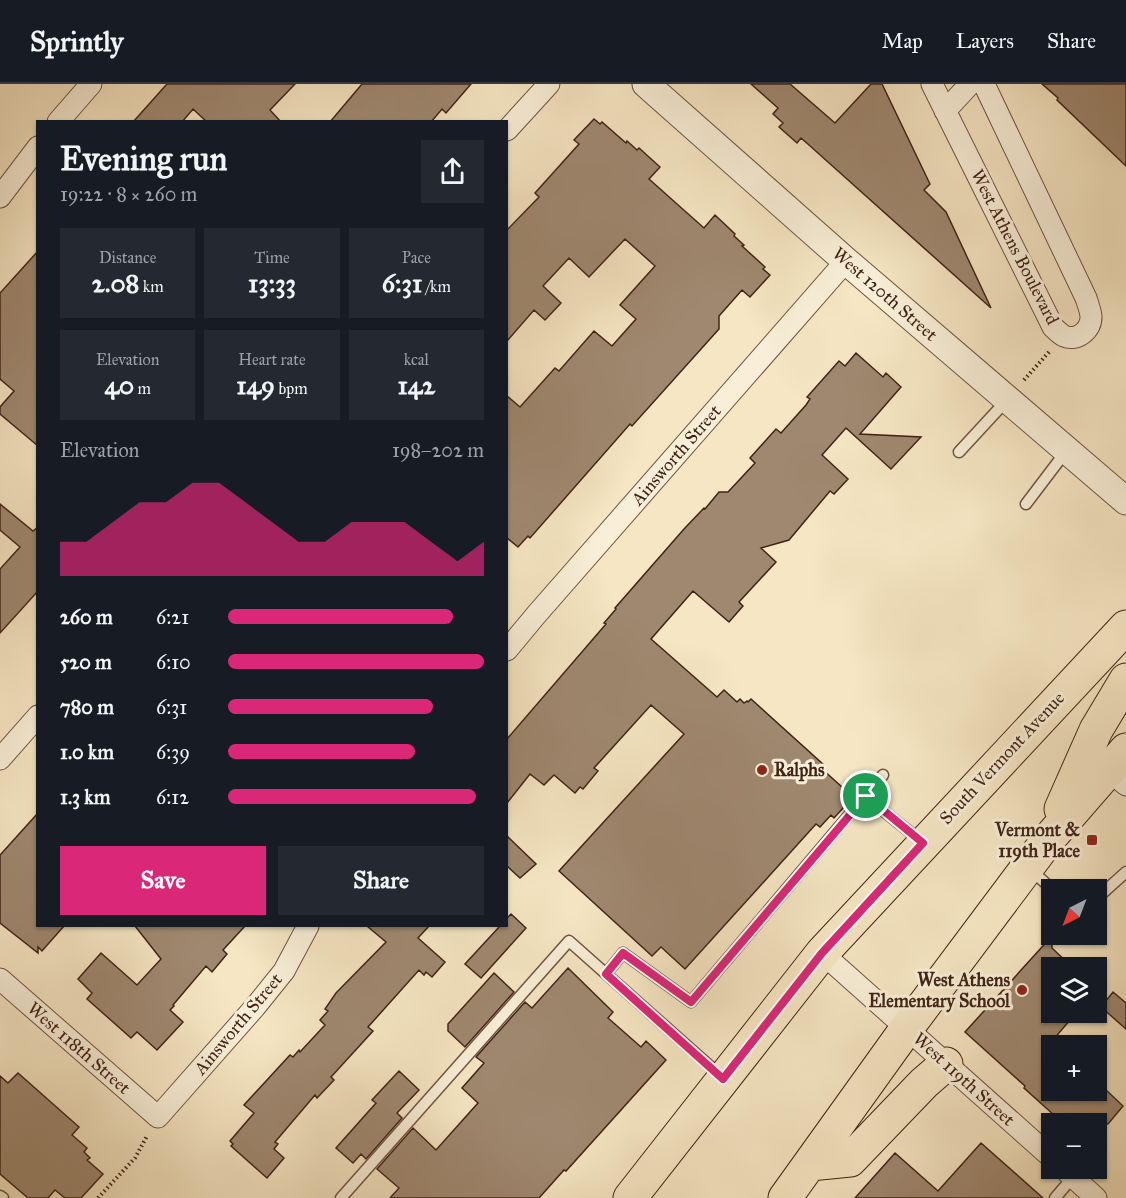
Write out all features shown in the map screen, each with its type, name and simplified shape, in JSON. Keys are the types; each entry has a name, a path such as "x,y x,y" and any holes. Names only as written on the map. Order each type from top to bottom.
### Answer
{"main road":[{"name":"South Vermont Avenue","path":"630,1198 822,953 1126,627"},
{"path":"1047,841 1096,730 1126,680"},
{"path":"785,1198 907,1028 1047,841 1120,768"},
{"path":"810,1164 850,1160 924,1083 946,1064"}],"street":[{"path":"60,120 91,84"},
{"path":"508,129 549,84"},
{"name":"West 120th Street","path":"646,84 846,261 1126,501"},
{"name":"West Athens Boulevard","path":"932,84 1053,327 1063,336 1072,339 1082,335 1088,328 1091,317 1086,298 984,84"},
{"path":"945,111 970,84"},
{"path":"0,197 36,150"},
{"name":"Ainsworth Street","path":"508,649 846,261"},
{"path":"0,759 36,718"},
{"name":"Ainsworth Street","path":"158,1117 284,971 307,927"},
{"name":"West 119th Street","path":"822,953 1041,1148"},
{"name":"West 118th Street","path":"0,979 158,1117"},
{"path":"1075,1179 1096,1198"}],"lane":[{"path":"959,452 1007,400"},
{"path":"1026,504 1067,450"},
{"path":"606,974 623,953 691,1002 883,775"},
{"path":"866,796 923,843"},
{"path":"1028,868 1041,879"},
{"path":"1107,889 1126,872"},
{"path":"341,1198 569,941 723,1079"},
{"path":"1055,1198 1065,1179"}],"path":[{"path":"1007,400 1063,336"},
{"path":"98,1198 135,1158 158,1117"}],"building":[{"path":"167,84 295,84 270,110 279,120 205,120 193,109 184,120 135,120"},
{"path":"362,84 471,84 446,113 442,109 433,120 332,120"},
{"path":"751,84 790,84 835,123 871,84 882,84 930,184 924,190 946,212 991,308 801,138 797,143 779,127 783,123 773,114 778,108"},
{"path":"1042,84 1126,84 1126,166 1057,100 1058,98"},
{"path":"594,119 600,124 602,122 626,143 627,141 637,150 639,148 660,167 649,179 704,228 715,215 735,234 734,236 744,245 742,246 765,267 763,269 770,275 750,297 742,290 719,316 719,329 632,426 630,424 530,538 528,536 518,547 508,539 508,397 520,407 555,368 559,371 594,331 612,346 636,319 620,305 655,266 625,239 589,277 569,258 543,286 561,303 545,320 534,310 508,340 508,229 539,197 535,193 579,144 574,140"},
{"path":"36,253 36,444 0,414 0,407 14,391 0,379 0,293"},
{"path":"856,353 883,377 886,373 901,387 860,434 921,437 891,469 846,428 822,455 848,479 834,494 830,491 789,540 761,548 776,562 739,602 743,606 729,622 693,591 651,639 717,697 724,690 737,702 740,699 744,703 751,699 824,765 821,768 853,797 834,818 831,815 820,827 816,824 685,969 661,947 652,956 559,871 684,734 651,705 594,768 598,771 583,789 580,787 575,793 554,775 544,785 530,774 508,802 508,738 606,624 604,623 615,608 684,529 719,492 728,492 755,463 750,458 776,429 781,433 806,405 810,399 807,397 839,361 845,366"},
{"path":"0,504 33,531 36,529 36,593 0,633 0,569 20,547 0,530"},
{"path":"36,815 36,927 63,927 42,951 38,947 38,953 0,923 0,855"},
{"path":"508,837 536,864 520,878 508,867"},
{"path":"511,914 526,928 481,978 465,964 499,927 508,927 508,917"},
{"path":"136,927 244,927 223,950 227,954 212,972 206,966 173,1005 170,1010 183,1022 157,1050 137,1032 131,1038 87,999 92,993 78,979 101,953 137,985 161,959"},
{"path":"368,927 428,927 418,938 445,962 432,977 426,972 424,975 419,970 368,1027 373,1031 331,1077 334,1080 317,1098 315,1095 275,1142 278,1144 274,1149 284,1158 267,1178 231,1146 233,1144 230,1141 254,1113 244,1105 290,1055 293,1057 299,1050 300,1052 325,1025 320,1020 328,1011 325,1009 336,993 386,942"},
{"path":"1044,945 1052,945 1052,948 1061,957 1041,957 1041,1023 1068,1023 1057,1035 1041,1035 1041,1101 1107,1101 1107,1091 1123,1106 1108,1124 1107,1113 1052,1113 965,1032"},
{"path":"568,968 613,1012 608,1018 641,1047 646,1041 666,1060 539,1198 390,1198 399,1188 377,1169 413,1128 436,1150 478,1103 462,1088 484,1063 476,1057 525,1002 532,1008"},
{"path":"494,973 514,992 465,1047 448,1031 448,1024"},
{"path":"1113,992 1126,1003 1126,1029 1107,1012 1107,1000"},
{"path":"399,1071 419,1090 397,1113 402,1118 366,1159 361,1154 353,1163 336,1148 376,1103 372,1100"},
{"path":"18,1073 79,1127 72,1135 87,1148 84,1152 90,1158 87,1160 103,1174 81,1198 65,1198 55,1190 48,1198 28,1198 0,1174 0,1076 8,1083"},
{"path":"981,1143 1043,1198 855,1198 895,1153 938,1191"}],"place":[{"name":"Ralphs","path":"762,770"},
{"name":"Vermont & 119th Place","path":"1092,840"},
{"name":"West Athens Elementary School","path":"1022,990"}],"route":[{"path":"866,796 923,843 822,953 723,1079 606,974 623,953 691,1002 866,796"}]}
